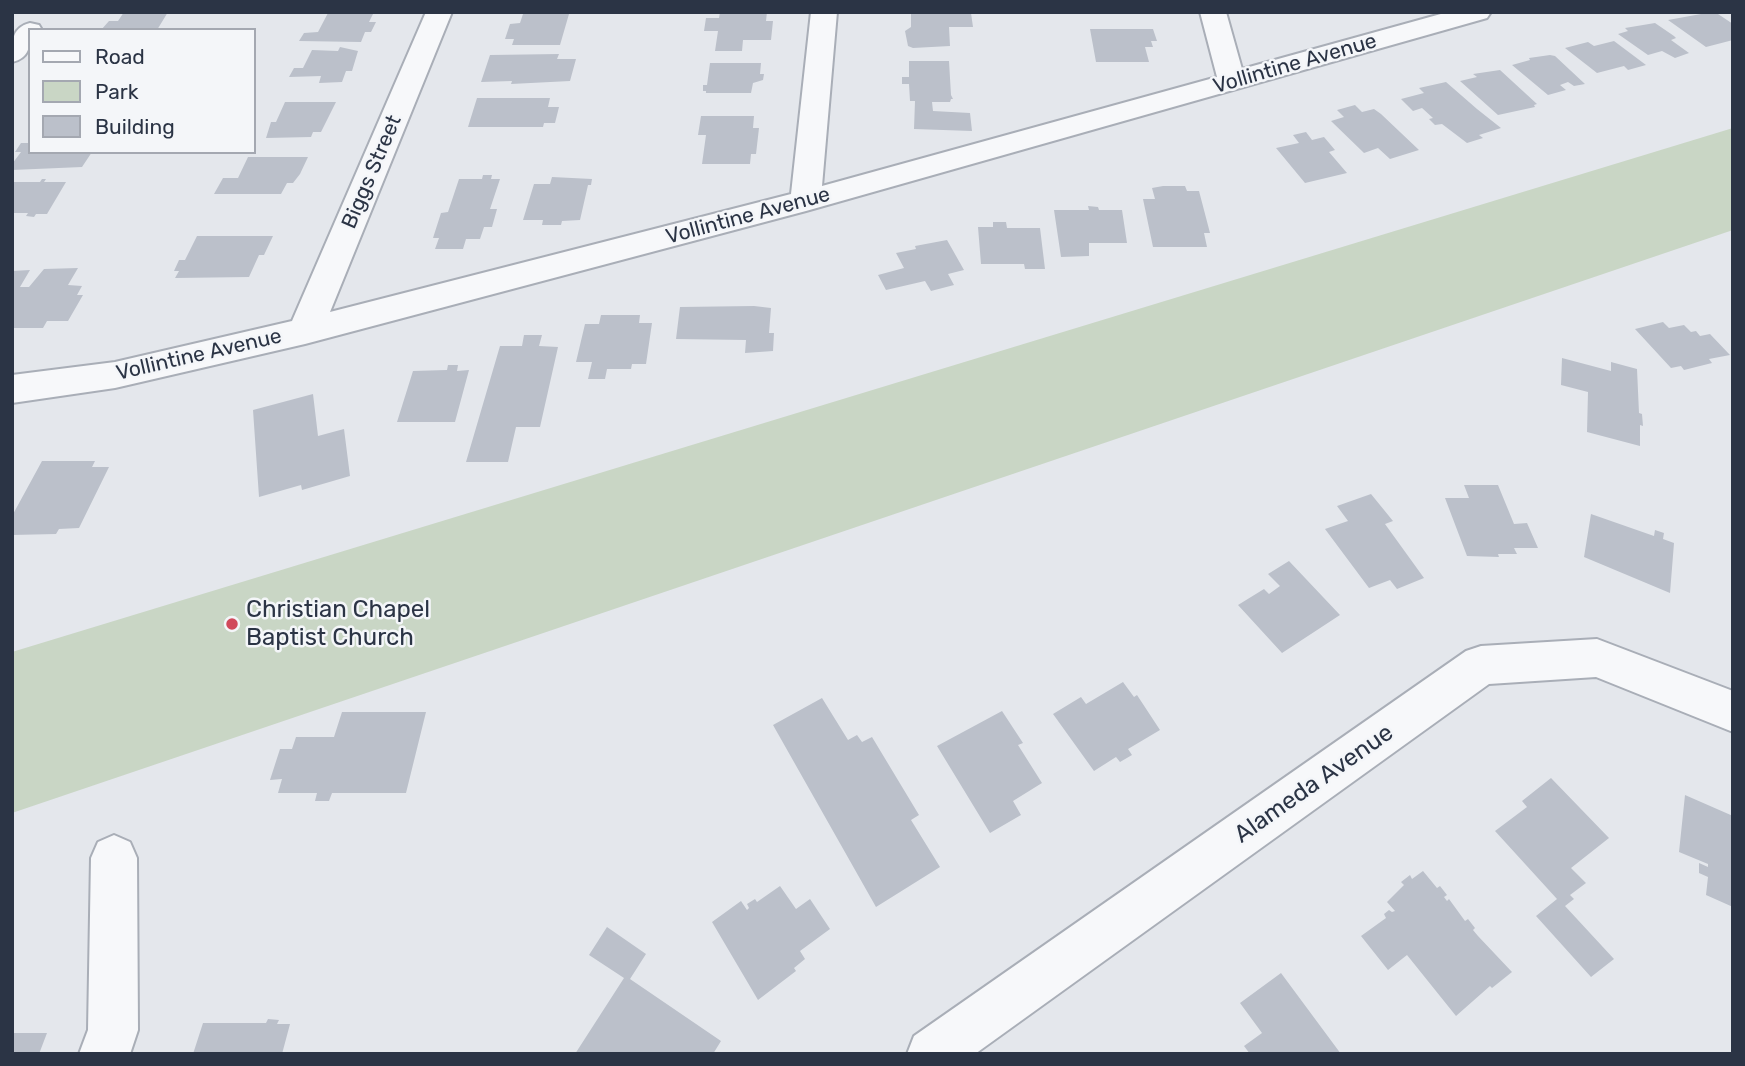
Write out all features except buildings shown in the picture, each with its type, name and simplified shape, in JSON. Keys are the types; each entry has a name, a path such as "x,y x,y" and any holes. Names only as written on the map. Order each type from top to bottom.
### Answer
{"street":[{"path":"32,28 44,12"},
{"name":"Biggs Street","path":"305,331 439,12"},
{"path":"806,201 824,12"},
{"path":"1213,12 1232,82"},
{"name":"Vollintine Avenue","path":"12,388 115,375 305,331 806,201 1478,12"},
{"path":"12,54 28,33"},
{"name":"Alameda Avenue","path":"932,1054 1482,665 1597,658 1733,712"},
{"path":"104,1054 113,1030 114,858"}],"green space":[{"path":"1733,128 1733,230 12,813 12,652"}],"place":[{"name":"Christian Chapel Baptist Church","path":"232,624"}]}
